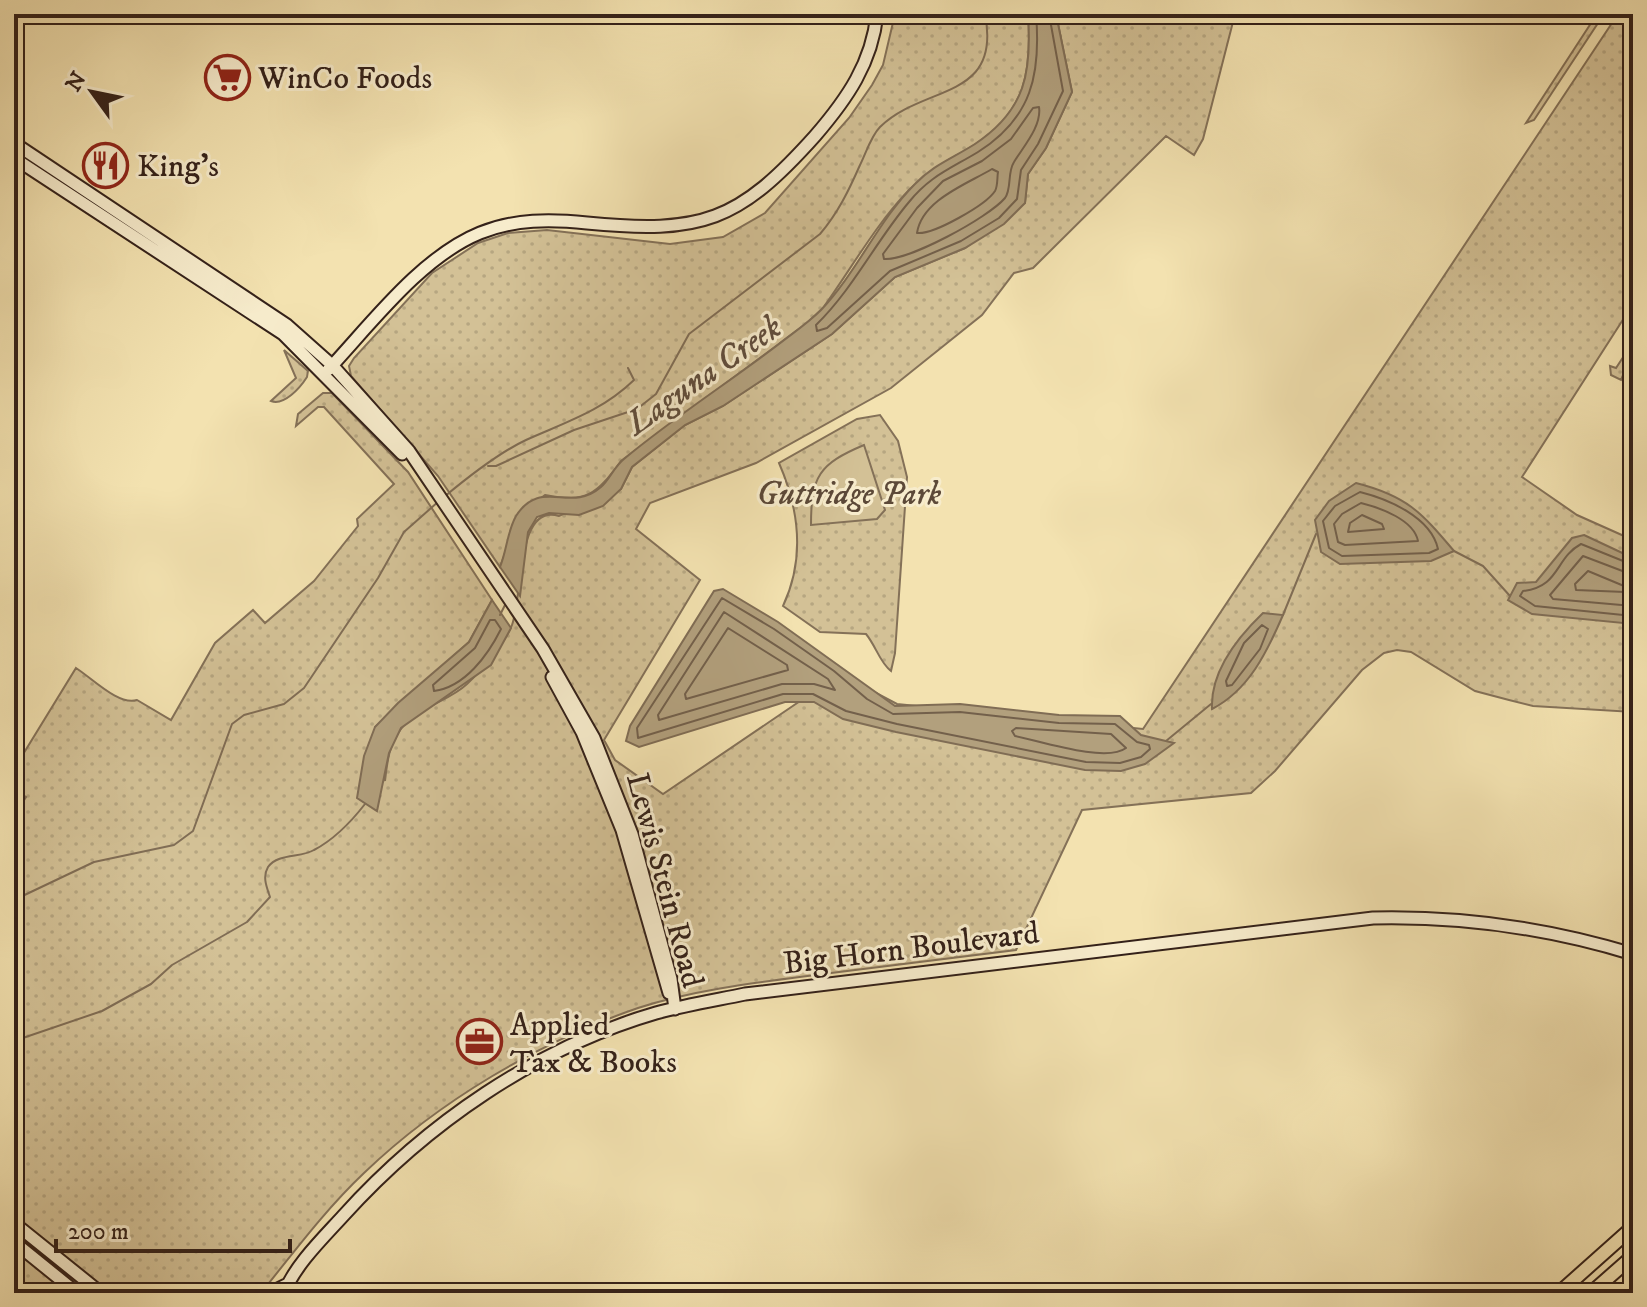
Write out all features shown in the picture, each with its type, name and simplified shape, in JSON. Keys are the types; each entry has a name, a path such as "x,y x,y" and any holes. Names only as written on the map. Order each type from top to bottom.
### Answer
{"main road":[{"path":"1559,1293 1633,1227"},
{"path":"1591,1293 1633,1256"}],"street":[{"path":"328,369 424,269 454,246 479,233 533,220 663,228 711,219 748,201 786,169 852,91 869,55 877,14"},
{"name":"Lewis Stein Road","path":"14,143 287,325 419,471 529,635 582,732 622,830 663,981 675,1009"},
{"path":"14,156 51,178 64,177"},
{"name":"Lewis Stein Road","path":"14,156 283,334 328,369"},
{"path":"64,191 76,194 119,221 134,222"},
{"name":"Big Horn Boulevard","path":"270,1293 286,1288 372,1184 458,1113 553,1055 621,1025 675,1009 745,994 1373,918 1445,918 1502,924 1633,954"},
{"path":"14,1223 101,1293"},
{"path":"14,1242 77,1293"}],"green space":[{"path":"895,14 1028,14 1026,72 1015,104 1005,119 974,145 933,170 909,190 875,232 823,308 807,323 621,461 597,489 581,497 545,495 532,505 517,520 500,567 438,476 351,376 349,366 354,358 432,273 478,243 508,233 547,230 670,244 723,237 765,213 849,118 872,85 883,65"},
{"path":"1056,14 1235,14 1203,139 1194,155 1166,136 1033,268 1014,273 982,315 891,388 756,463 650,503 636,529 700,580 604,740 615,760 663,794 840,674 897,704 1143,729 1618,14 1633,14 1633,304 1522,477 1577,515 1633,540 1633,712 1533,706 1475,691 1411,652 1397,650 1384,653 1362,670 1275,771 1251,793 1082,810 1016,950 706,991 638,1008 564,1038 492,1076 393,1147 336,1202 261,1293 14,1293 14,816 26,797 14,789 14,769 76,668 114,695 130,701 137,700 171,720 215,643 253,610 265,623 314,581 358,526 357,519 394,484 324,407 318,407 296,426 298,414 323,393 332,393 408,472 492,600 469,642 375,727 385,781 391,747 401,729 415,715 467,684 509,632 528,537 535,523 545,515 559,516 621,489 632,467 685,425 723,406 832,334 895,277 965,248 1025,203 1028,174 1046,148 1072,92"},
{"path":"1597,14 1604,14 1534,120 1526,123"},
{"path":"1633,342 1633,352 1621,380 1611,375 1610,366 1616,368"},
{"path":"284,350 308,371 307,377 286,399 271,401 296,378"},
{"name":"Guttridge Park","path":"880,415 898,441 907,477 895,653 891,671 866,634 820,632 783,606 794,570 797,534 791,498 779,463 857,419"},
{"path":"864,445 885,510 877,519 811,525 813,494 821,474 837,459"}],"water":[{"path":"1028,14 1056,14 1072,92 1046,148 1028,174 1025,203 1004,224 965,248 895,277 832,334 723,406 685,425 632,467 621,489 603,506 579,515 549,513 537,517 528,532 520,596 500,567 516,516 535,499 578,497 601,487 621,462 643,444 821,310 915,184 936,167 975,144 1005,118 1022,88 1026,72"},
{"path":"1356,483 1388,494 1412,507 1454,551 1431,561 1340,564 1321,552 1315,520 1329,501"},
{"path":"1584,535 1633,558 1633,624 1532,614 1508,600 1517,583 1536,582 1572,538"},
{"path":"723,589 778,622 895,706 960,704 1059,715 1120,716 1141,735 1174,743 1145,764 1121,771 1085,770 843,719 814,702 785,702 639,747 626,741 630,726 714,591"},
{"path":"492,600 511,628 491,665 401,728 389,753 377,811 357,798 364,756 375,727 469,642"},
{"path":"1263,613 1283,615 1263,656 1247,681 1212,709 1216,681 1227,656"}],"waterway":[{"name":"Laguna Creek","path":"488,466 496,466 574,430 637,409 656,394 689,334 820,234 843,201 880,127 898,113 971,77 982,62 987,42 985,14"},
{"name":"Laguna Creek","path":"444,497 505,452 583,415 622,391 634,380 628,368"},
{"name":"Laguna Creek","path":"14,900 94,862 174,845 193,831 232,724 244,715 284,704 304,688 378,578 404,532 439,501"},
{"path":"1283,615 1316,534"},
{"path":"1454,551 1483,566 1510,596"},
{"name":"Laguna Creek","path":"500,615 506,603"},
{"path":"1166,741 1211,704"},
{"name":"Laguna Creek","path":"14,1041 102,1011 151,984 172,965 247,922 270,897 265,875 268,867 278,860 322,846 342,830 365,804"}],"place":[{"name":"WinCo Foods","path":"227,77"},
{"name":"King's","path":"106,165"},
{"name":"Applied Tax & Books","path":"479,1042"}]}
